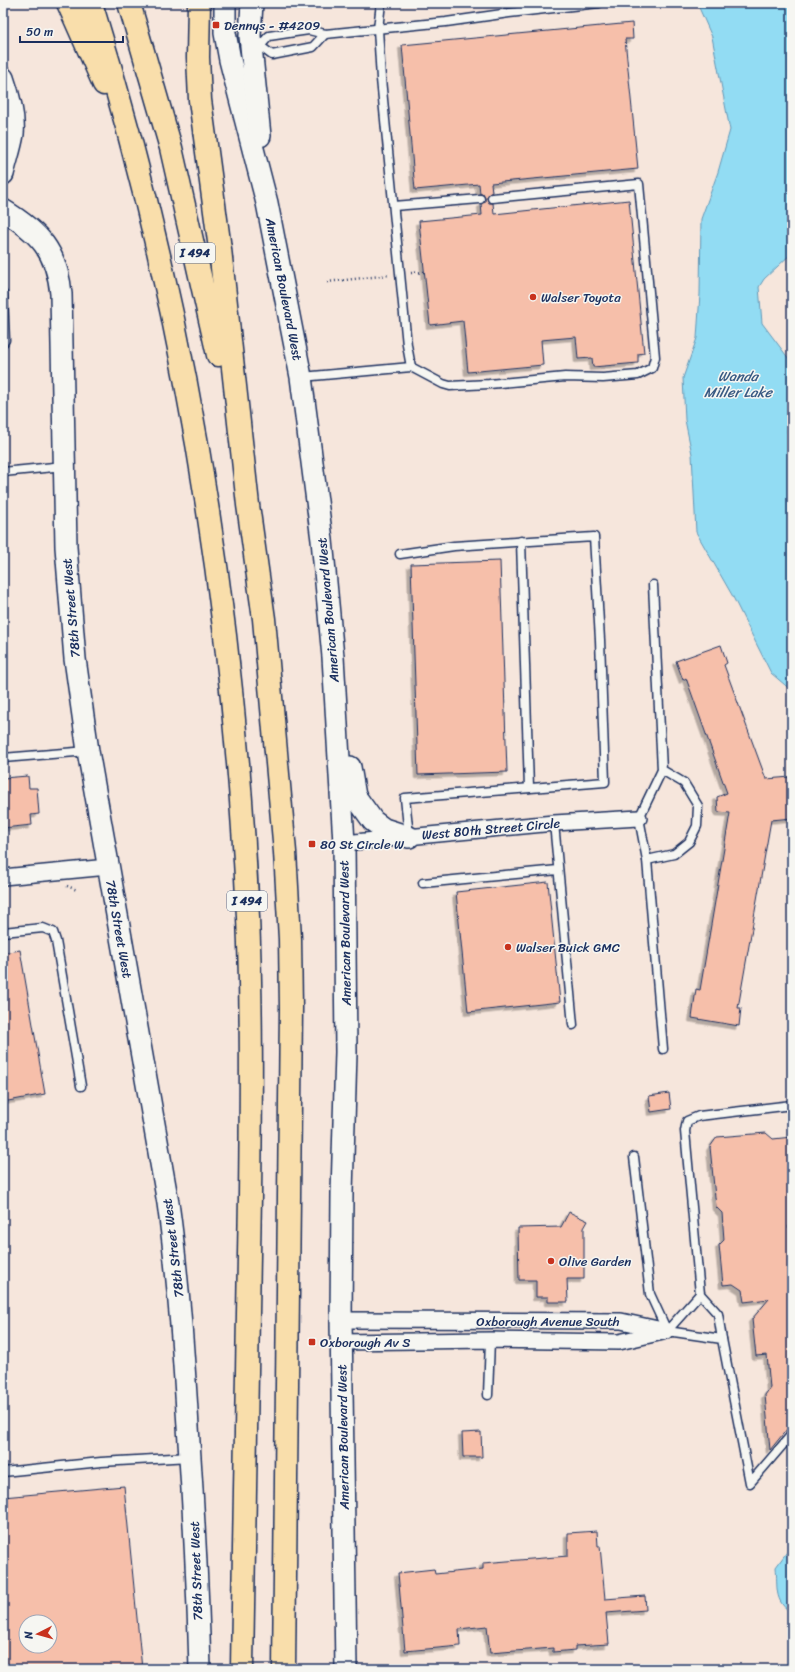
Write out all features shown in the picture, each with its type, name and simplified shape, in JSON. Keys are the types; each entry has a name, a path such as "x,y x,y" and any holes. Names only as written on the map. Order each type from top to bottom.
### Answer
{"highway":[{"path":"68,3 132,142"},
{"name":"I 494","path":"91,3 132,142 181,354 201,466 221,598 240,776 248,915 251,1075 242,1669"},
{"name":"I 494","path":"130,3 171,148 213,327 248,505 264,619 285,852 290,939 291,1016 289,1298 284,1669"},
{"path":"199,3 198,57 200,100 220,249 248,505"}],"street":[{"name":"American Boulevard West","path":"225,3 225,33 230,60 266,203 301,377 322,540 334,675 344,843 346,1052 342,1193 341,1342 346,1669"},
{"name":"American Boulevard West","path":"252,3 250,17 256,46 266,203"},
{"path":"3,78 10,100 13,119 13,134 3,174"},
{"name":"78th Street West","path":"3,210 21,221 44,242 54,260 60,276 62,294 66,547 75,659 88,751 168,1203 180,1306 198,1580 200,1669"},
{"path":"334,675 355,796 373,821 384,829 409,837"},
{"name":"West 80th Street Circle","path":"344,843 554,823 639,818"},
{"path":"3,877 108,867"},
{"name":"Oxborough Avenue South","path":"341,1320 621,1321 667,1331"},
{"name":"Oxborough Avenue South","path":"341,1342 490,1340 619,1342 667,1331"}],"lane":[{"path":"381,3 378,29 381,79 407,345 411,367"},
{"path":"520,3 525,11"},
{"path":"325,34 313,47 272,55 256,46 269,36 309,30 325,34 446,22 599,3"},
{"path":"301,377 411,367 442,384 450,386 564,377 603,378 638,375 652,368 656,358 639,184 492,198"},
{"path":"394,206 480,199"},
{"path":"3,294 5,340 3,343"},
{"path":"3,472 64,466"},
{"path":"400,554 454,546 521,540 594,537 604,737 604,782 405,798 409,837"},
{"path":"521,540 529,788"},
{"path":"653,585 662,770 639,818 647,860 663,1049"},
{"path":"3,758 88,751"},
{"path":"647,860 674,854 689,842 697,826 698,806 684,783 662,770"},
{"path":"554,823 573,1025"},
{"path":"423,883 558,870"},
{"path":"3,932 43,928 53,932 56,941 81,1086"},
{"path":"792,1105 699,1116 687,1121 685,1131 700,1294 718,1314 750,1483 792,1434"},
{"path":"634,1158 650,1294 667,1331"},
{"path":"667,1331 700,1294"},
{"path":"667,1331 722,1340"},
{"path":"488,1395 490,1340"},
{"path":"3,1472 101,1462 190,1457"}],"path":[{"path":"326,282 424,272"}],"water":[{"name":"Wanda Miller Lake","path":"697,3 792,3 792,253 764,279 759,287 762,323 792,363 792,421 787,430 789,447 792,452 792,691 771,673 732,595 696,532 692,454 685,420 683,378 697,338 700,294 701,219 718,172 730,130 712,37"},
{"path":"792,1545 792,1613 782,1604 779,1598 776,1567"}],"building":[{"path":"632,23 633,39 625,39 638,169 491,183 492,192 487,198 489,203 493,203 494,214 629,200 644,353 638,354 638,363 593,367 592,358 578,359 576,337 541,340 543,365 468,372 463,321 430,325 419,221 482,215 481,204 485,202 485,198 483,194 480,194 479,184 415,190 402,45"},
{"path":"500,561 507,772 418,775 411,564"},
{"path":"721,645 727,663 724,665 766,779 791,777 792,787 792,818 771,820 738,1008 741,1008 739,1026 692,1018 696,989 700,990 730,813 718,812 717,797 727,793 686,678 683,680 676,661"},
{"path":"28,776 29,788 37,788 39,814 31,815 32,825 3,828 3,778"},
{"name":"Walser Buick GMC","path":"548,882 560,1002 468,1012 456,892"},
{"path":"20,950 45,1094 3,1102 3,953"},
{"path":"669,1093 671,1109 651,1112 649,1096"},
{"path":"766,1133 773,1139 792,1137 792,1222 788,1227 792,1231 792,1423 770,1450 765,1395 770,1388 767,1355 756,1356 752,1319 769,1299 744,1302 742,1290 733,1284 723,1285 719,1245 724,1240 722,1213 716,1207 710,1147 717,1137"},
{"name":"Olive Garden","path":"569,1212 588,1221 584,1228 584,1279 567,1279 568,1302 548,1302 548,1297 536,1297 536,1280 519,1280 518,1228 561,1227"},
{"path":"481,1432 482,1457 463,1457 462,1433"},
{"path":"124,1486 142,1669 3,1669 3,1497"},
{"path":"597,1531 598,1546 600,1546 605,1599 645,1596 646,1610 606,1613 609,1644 575,1646 575,1650 553,1652 553,1648 490,1653 487,1626 459,1629 460,1646 405,1651 398,1573 434,1569 435,1574 483,1569 483,1563 568,1556 568,1533"}],"place":[{"name":"Dennys - #4209","path":"216,25"},
{"name":"Walser Toyota","path":"533,297"},
{"name":"80 St Circle W","path":"312,844"},
{"name":"Walser Buick GMC","path":"508,947"},
{"name":"Olive Garden","path":"551,1261"},
{"name":"Oxborough Av S","path":"312,1342"}]}
